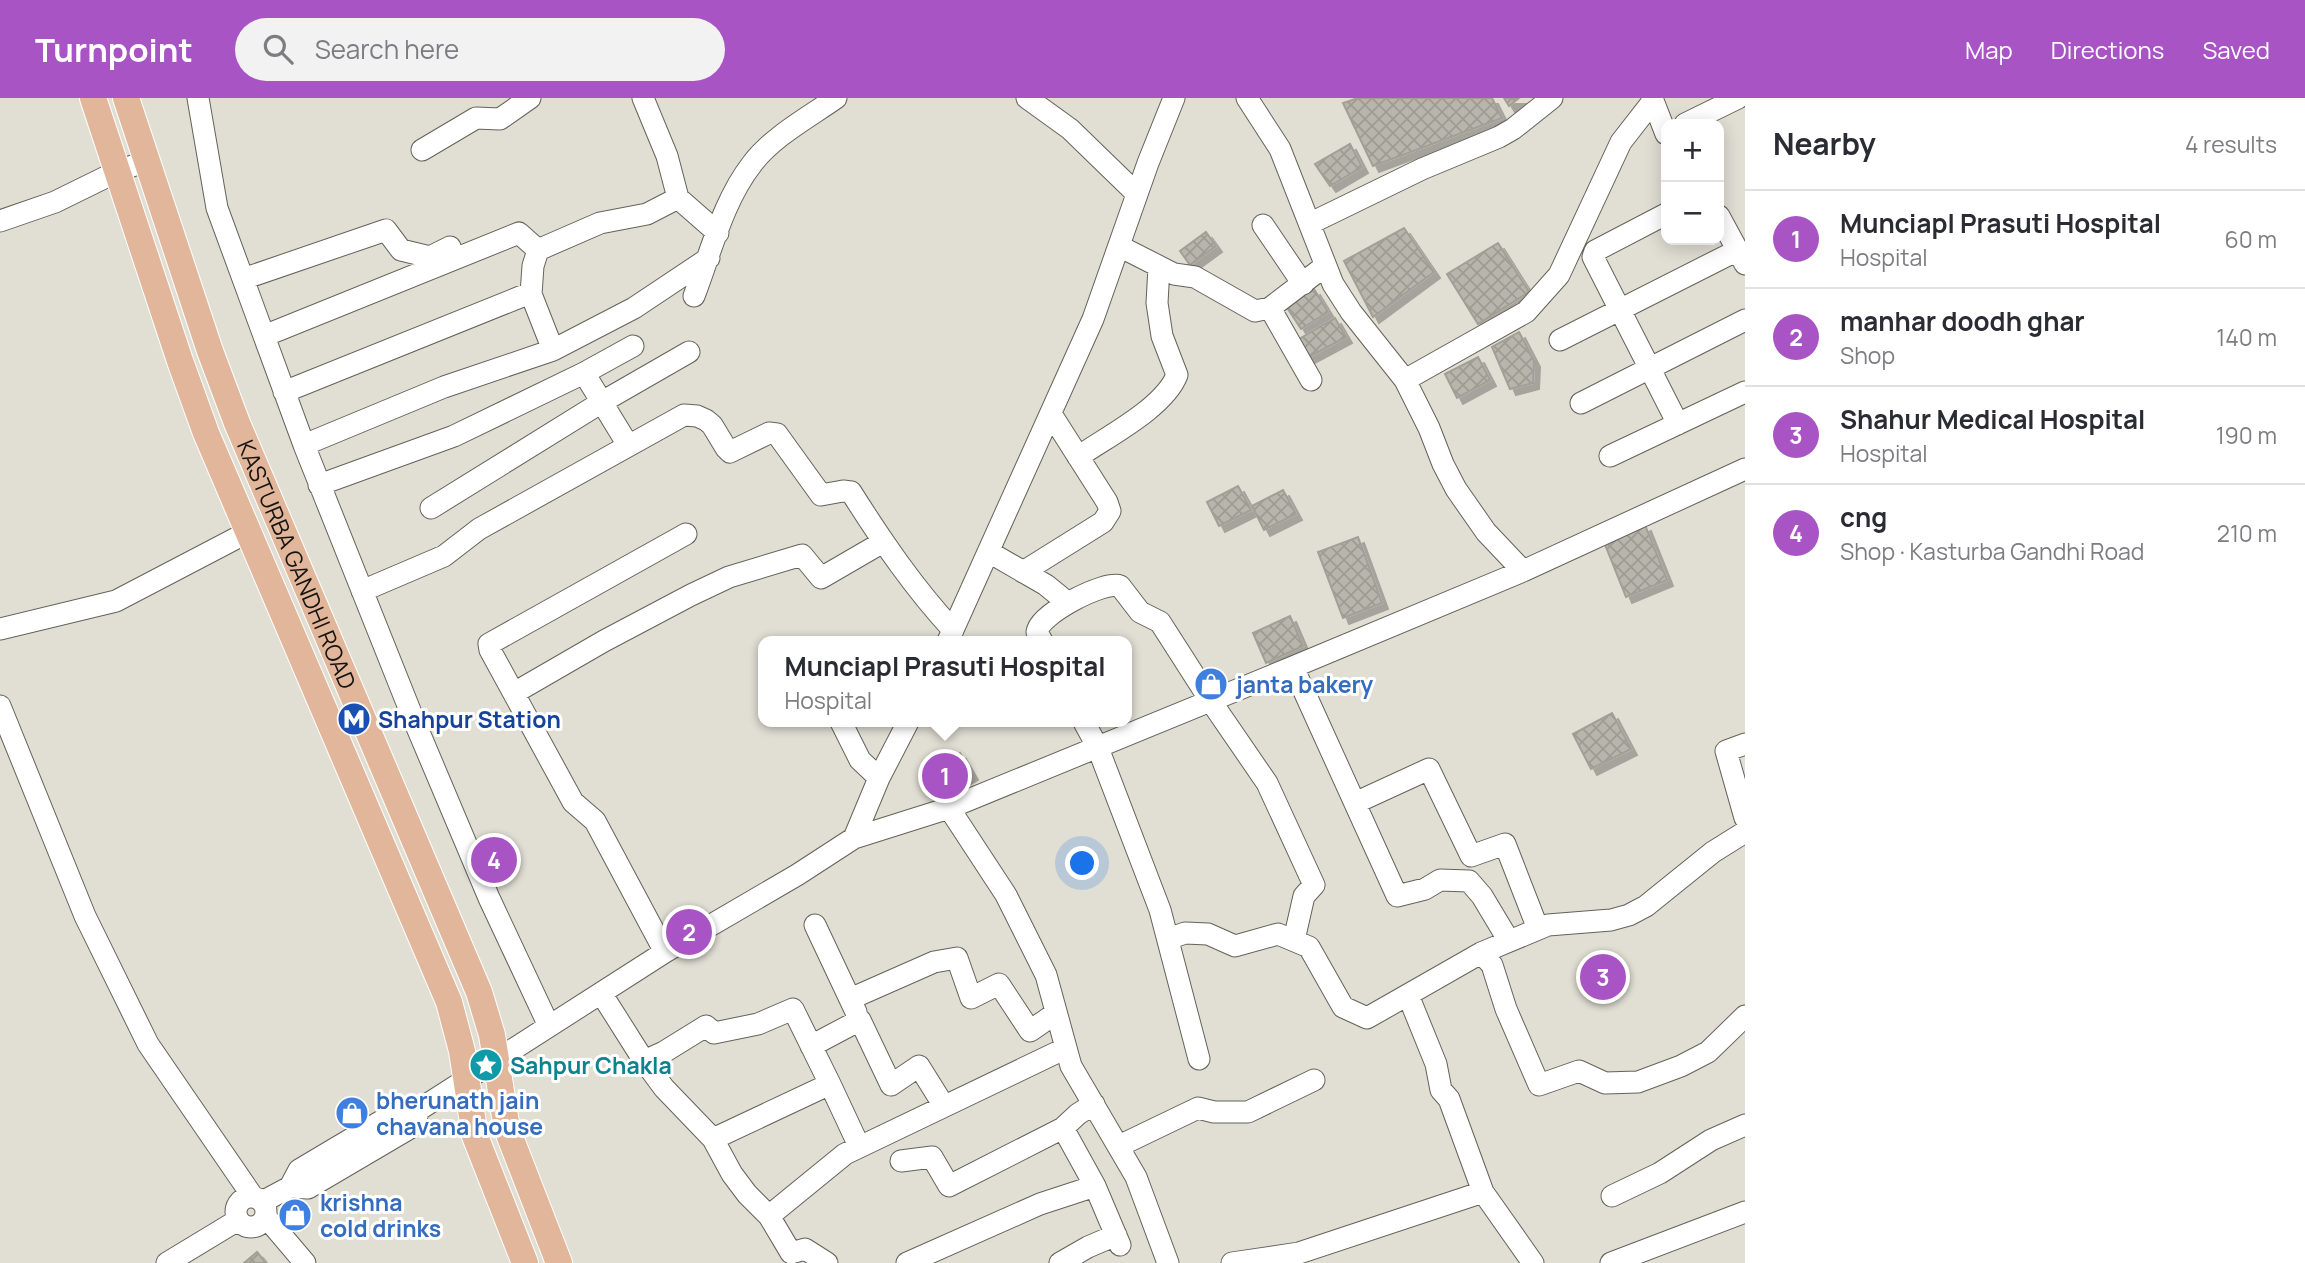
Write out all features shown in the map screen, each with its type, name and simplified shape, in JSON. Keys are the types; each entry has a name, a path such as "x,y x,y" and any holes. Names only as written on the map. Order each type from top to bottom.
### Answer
{"main road":[{"name":"KASTURBA GANDHI ROAD","path":"93,98 206,433 449,1002 467,1079 475,1136 525,1263"},
{"name":"KASTURBA GANDHI ROAD","path":"126,98 237,423 479,992 492,1035 507,1129 559,1258"}],"street":[{"path":"198,98 218,208 319,485 489,898 549,1026"},
{"path":"422,150 476,118 500,119 530,98"},
{"path":"643,98 667,156 678,198 718,233"},
{"path":"694,296 730,201 752,163 787,132 836,98"},
{"path":"1027,98 1070,129 1137,194"},
{"path":"951,636 1093,319 1174,98"},
{"path":"1247,98 1280,149 1333,284 1405,380 1455,489 1486,531 1523,571"},
{"path":"1311,223 1422,169 1499,137 1552,98"},
{"path":"1695,119 1738,98"},
{"path":"1653,99 1661,121"},
{"path":"1405,380 1526,312 1559,275 1621,142 1653,99"},
{"path":"0,221 55,202 116,172 146,161"},
{"path":"538,250 600,223 648,214 678,198"},
{"path":"1661,217 1594,253 1594,261 1678,424"},
{"path":"1560,340 1620,310 1741,257 1730,222"},
{"path":"1263,225 1303,284"},
{"path":"243,279 386,230 401,250 430,257 451,247 463,256"},
{"path":"264,337 519,233 538,250"},
{"path":"1119,246 1174,274 1195,277 1261,311 1270,308 1325,266"},
{"path":"538,250 533,267 531,294 553,350"},
{"path":"304,445 444,387 553,350 634,308 709,258"},
{"path":"1078,457 1158,402 1174,383 1177,375 1162,335 1157,303 1159,267"},
{"path":"285,392 531,294"},
{"path":"1270,308 1311,380"},
{"path":"1581,404 1745,320"},
{"path":"319,485 454,436 584,373 633,346"},
{"path":"431,508 602,402 689,352"},
{"path":"584,373 628,445"},
{"path":"1610,456 1745,391"},
{"path":"1023,572 1108,517 1110,511 1108,502 1051,414"},
{"path":"362,591 444,556 479,529 684,415 706,420 730,452 769,433 778,434 817,491 826,495 851,492 883,542 951,636"},
{"path":"167,1263 290,1187 308,1188 410,1128 420,1109 665,952 797,876 854,838 949,808 1098,748 1523,571 1745,469"},
{"path":"0,629 116,601 248,532"},
{"path":"665,952 595,821 573,802 490,649 491,641 686,534"},
{"path":"514,693 604,641 729,577 802,555 821,578 883,542"},
{"path":"989,552 1046,585 1068,603"},
{"path":"1039,636 1037,632 1040,623 1068,603 1112,585 1120,586 1140,612 1160,622 1267,783 1314,885 1304,896 1294,940"},
{"path":"1293,667 1396,896 1425,889 1440,880 1469,881 1482,896 1508,941"},
{"path":"0,706 85,916 148,1044 252,1211 305,1263"},
{"path":"844,727 860,760 879,778"},
{"path":"854,838 879,778 905,727"},
{"path":"1087,727 1098,748 1160,910 1199,1059"},
{"path":"0,740 64,901 137,1051 287,1263"},
{"path":"1745,744 1727,751 1745,818"},
{"path":"1355,803 1429,769 1471,856 1505,844 1538,929"},
{"path":"949,808 1006,895 1046,975 1072,1066 1136,1177 1168,1263"},
{"path":"1168,939 1185,933 1208,934 1235,946 1278,934 1294,940 1309,947 1343,1007 1367,1018 1482,953 1548,925 1611,920 1629,915 1646,906 1713,852 1745,832"},
{"path":"816,925 891,1085 919,1066 944,1106"},
{"path":"1482,953 1492,965 1506,1009 1539,1085 1579,1071 1605,1083 1638,1082 1681,1066 1708,1052 1745,1016"},
{"path":"850,999 934,962 957,958 971,998 999,984 1030,1031 1056,1013"},
{"path":"601,993 644,1061 664,1088 713,1139 747,1194 769,1216 791,1253 806,1249 827,1263"},
{"path":"1408,995 1436,1064 1441,1090 1449,1099 1483,1192 1533,1263"},
{"path":"644,1061 706,1026 714,1033 758,1024 793,1009 859,1146"},
{"path":"811,1046 860,1020"},
{"path":"769,1216 845,1153 1066,1048"},
{"path":"1119,1146 1198,1108 1214,1112 1248,1112 1314,1080"},
{"path":"713,1139 830,1084"},
{"path":"901,1161 932,1157 949,1186 1063,1128 1094,1104"},
{"path":"1612,1196 1660,1173 1711,1140 1745,1125"},
{"path":"1060,1263 1088,1247 1118,1240 1095,1186 1063,1128"},
{"path":"907,1263 1040,1204 1095,1186"},
{"path":"1232,1263 1301,1258 1483,1192"},
{"path":"1611,1263 1745,1212"}],"building":[{"path":"1358,98 1492,98 1502,118 1373,166 1343,103"},
{"path":"1504,98 1519,98 1509,106"},
{"path":"1350,144 1362,167 1330,186 1315,164"},
{"path":"1404,228 1434,272 1373,317 1344,261"},
{"path":"1206,232 1216,246 1190,265 1180,251"},
{"path":"1498,243 1529,292 1478,324 1447,274"},
{"path":"1314,289 1328,312 1301,329 1286,306"},
{"path":"1335,318 1346,337 1309,357 1299,339"},
{"path":"1519,332 1534,361 1533,383 1510,389 1492,347"},
{"path":"1478,357 1490,380 1457,398 1445,374"},
{"path":"1238,486 1251,510 1219,526 1207,502"},
{"path":"1283,490 1296,514 1264,530 1252,506"},
{"path":"1645,525 1667,580 1626,597 1604,542"},
{"path":"1358,537 1382,603 1343,618 1318,552"},
{"path":"1290,616 1303,646 1266,663 1253,633"},
{"path":"1612,713 1631,749 1591,769 1573,734"},
{"path":"960,753 972,774 932,797 920,775"},
{"path":"1611,962 1620,980 1601,989 1593,971"},
{"path":"257,1252 266,1263 244,1263"}],"place":[{"name":"janta bakery","path":"1211,684"},
{"name":"Shahpur Station","path":"354,719"},
{"name":"Munciapl Prasuti Hospital","path":"945,776"},
{"name":"cng","path":"494,860"},
{"name":"manhar doodh ghar","path":"689,932"},
{"name":"Shahur Medical Hospital","path":"1603,977"},
{"name":"Sahpur Chakla","path":"486,1065"},
{"name":"bherunath jain chavana house","path":"352,1113"},
{"name":"krishna cold drinks","path":"295,1215"}]}
